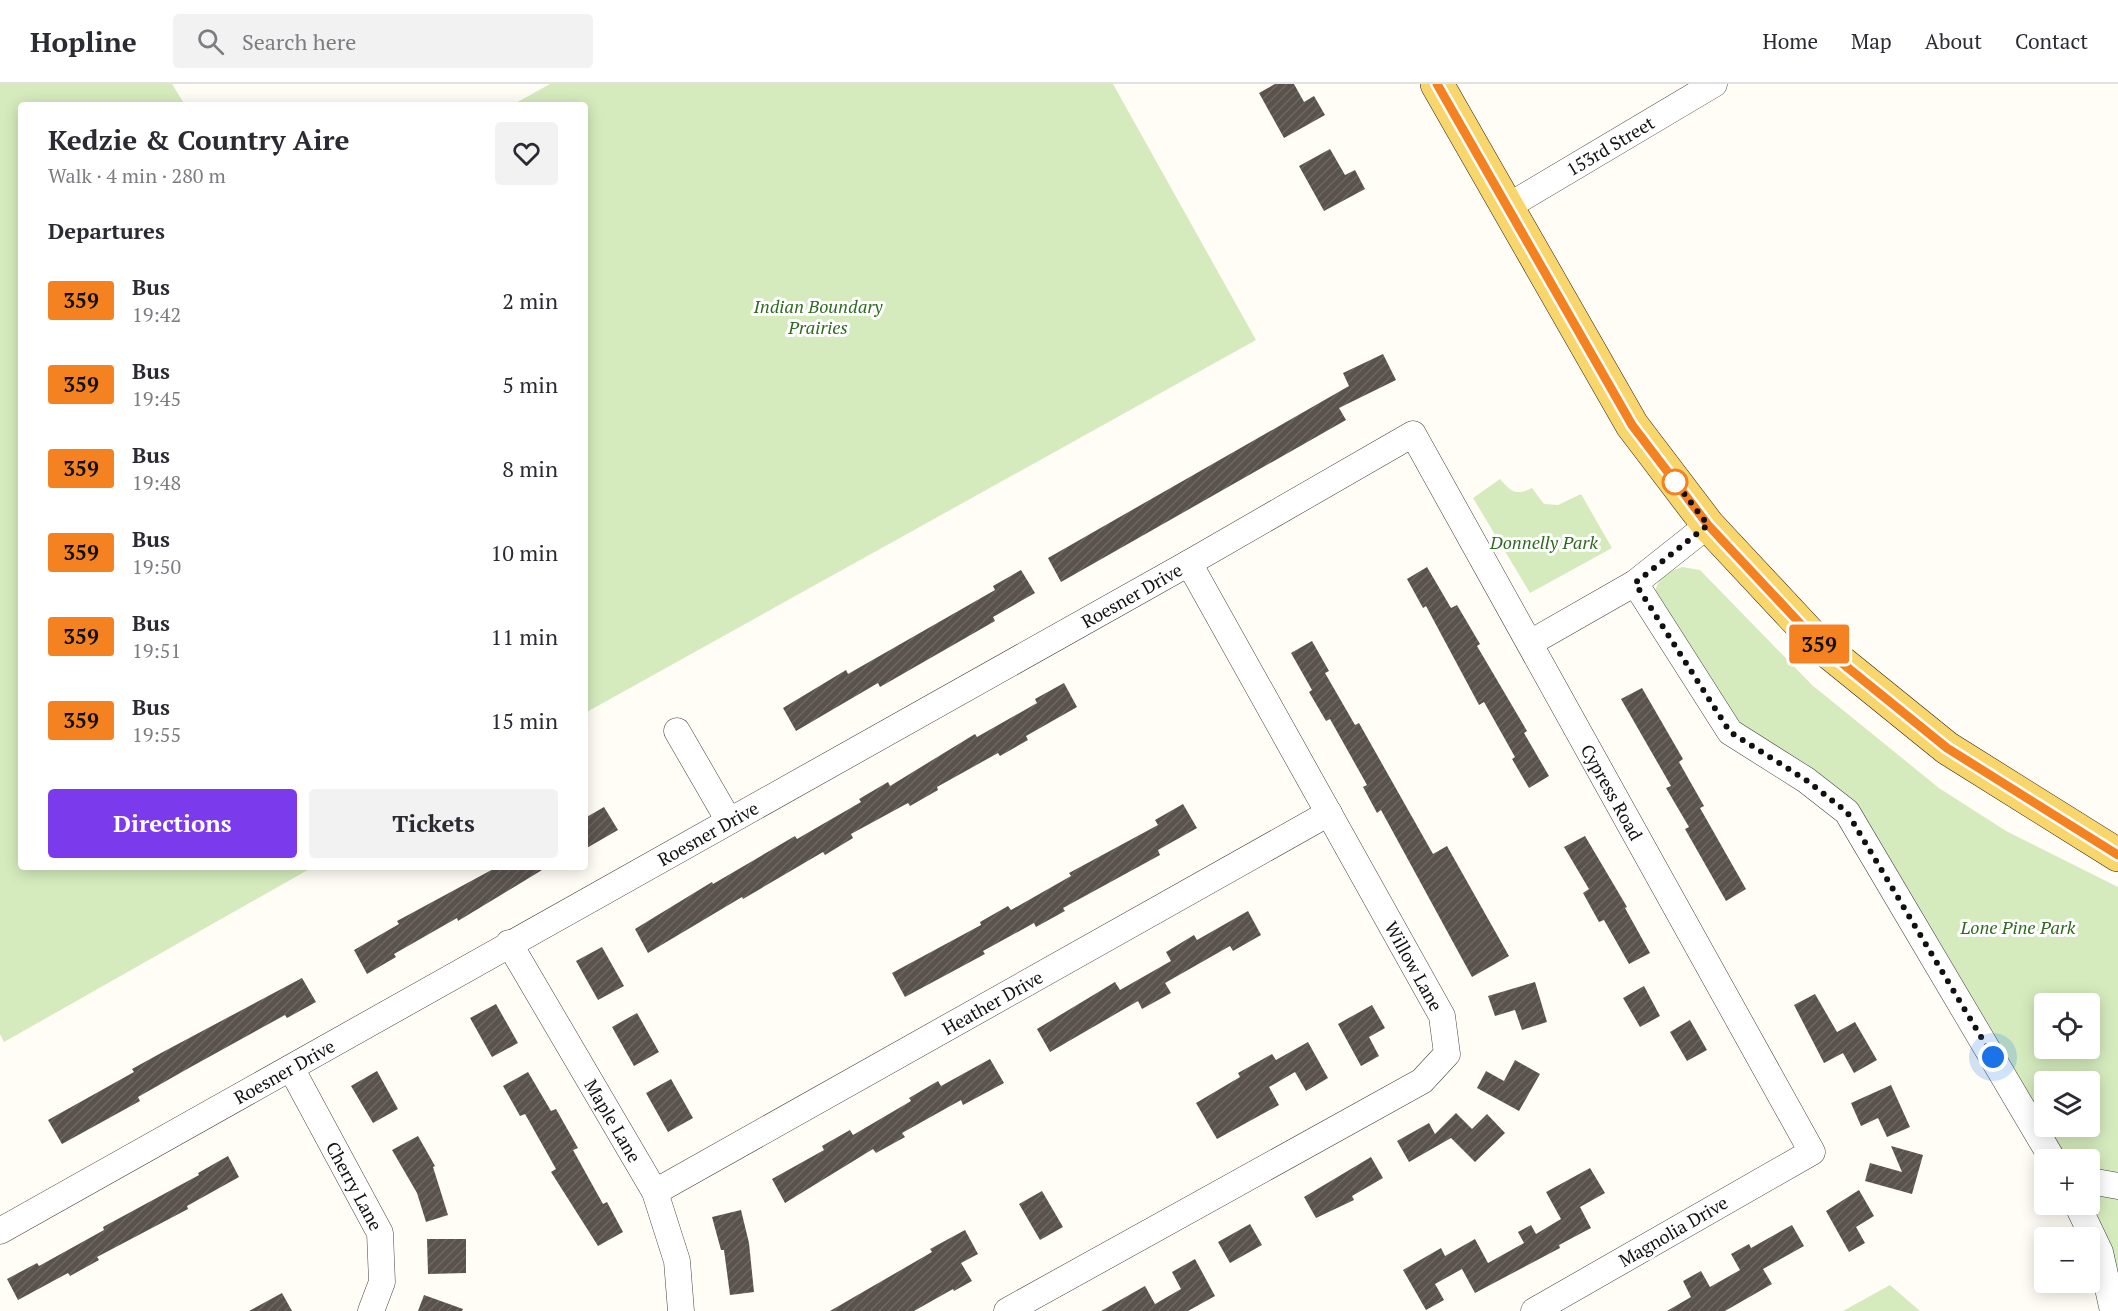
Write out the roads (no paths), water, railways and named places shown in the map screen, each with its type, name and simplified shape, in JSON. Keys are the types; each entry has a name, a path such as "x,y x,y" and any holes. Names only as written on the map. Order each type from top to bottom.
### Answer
{"main road":[{"path":"1437,84 1632,425 1708,525 1821,646 1938,741 2118,855"}],"street":[{"name":"153rd Street","path":"1507,207 1714,84"},
{"name":"Roesner Drive","path":"0,1232 509,943 1189,563 1413,434"},
{"name":"Cypress Road","path":"1413,434 1812,1152"},
{"path":"1530,643 1635,583 1708,525"},
{"name":"Willow Lane","path":"1007,1311 1422,1081 1447,1054 1442,1016 1189,563"},
{"path":"1635,583 1730,732 1806,780 1847,812 2046,1149"},
{"path":"677,731 729,821"},
{"name":"Heather Drive","path":"655,1192 1329,813"},
{"name":"Maple Lane","path":"509,943 655,1192 677,1261 681,1311"},
{"name":"Cherry Lane","path":"291,1068 380,1233 382,1282 371,1311"},
{"name":"Magnolia Drive","path":"1534,1311 1812,1152"},
{"path":"2100,1183 2118,1186"},
{"path":"2082,1215 2100,1252 2114,1311"}],"park label":[{"name":"Indian Boundary Prairies","path":"818,316"},
{"name":"Donnelly Park","path":"1544,542"},
{"name":"Lone Pine Park","path":"2018,927"}]}
